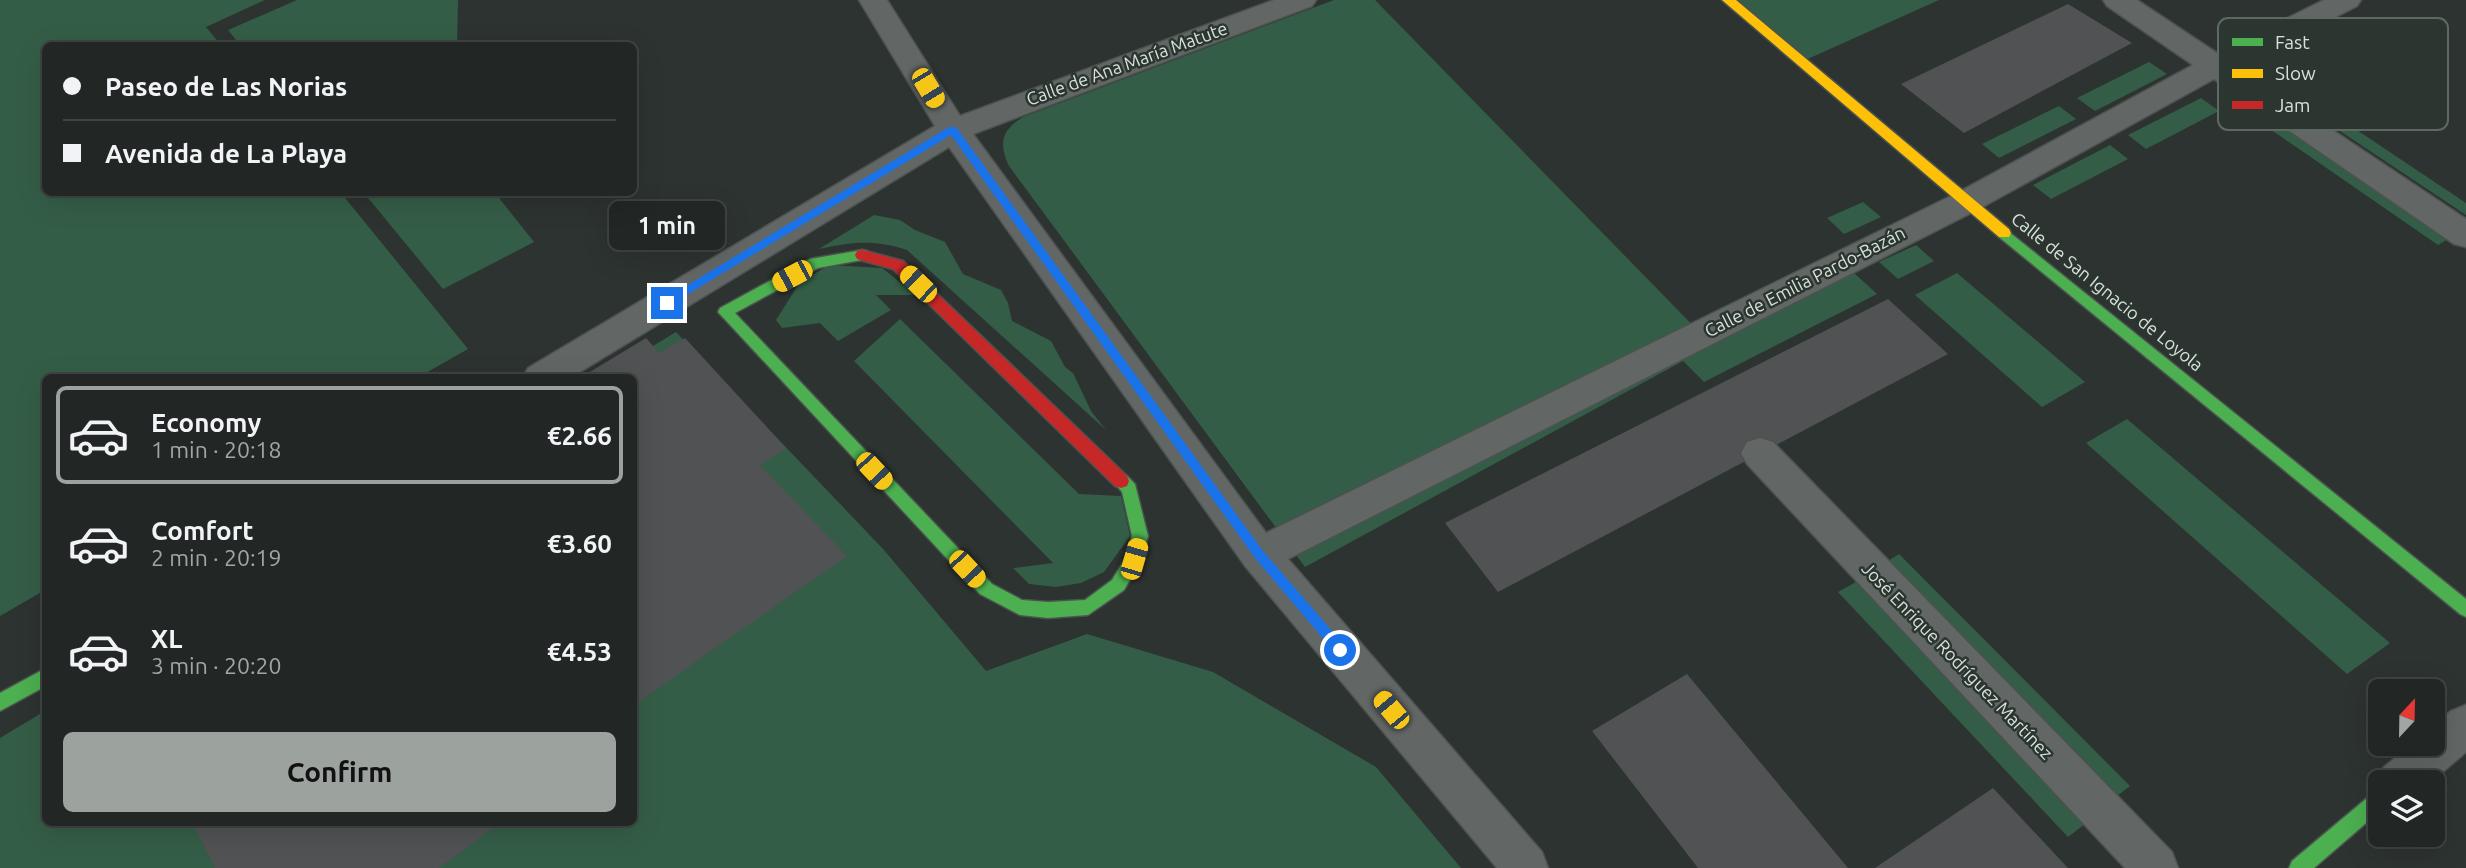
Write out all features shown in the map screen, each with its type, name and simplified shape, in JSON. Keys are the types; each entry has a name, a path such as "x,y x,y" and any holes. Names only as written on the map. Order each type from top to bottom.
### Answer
{"street":[{"path":"873,0 953,130 1259,554 1527,868"},
{"name":"Calle de Ana María Matute","path":"953,130 1302,0"},
{"name":"Calle de San Ignacio de Loyola","path":"1728,0 1966,202 2466,609"},
{"path":"2117,0 2216,66"},
{"name":"Calle de Emilia Pardo-Bazán","path":"2311,18 2347,0"},
{"name":"Calle de Emilia Pardo-Bazán","path":"1259,554 1321,526 1966,202 2216,66"},
{"path":"548,374 953,130"},
{"path":"2311,130 2466,235"},
{"path":"689,289 725,312 986,589 1020,607 1048,610 1088,607 1118,585 1134,559 1140,537 1129,489 898,265 862,255 815,263 725,312"},
{"name":"José Enrique Rodríguez Martínez","path":"1760,453 2156,868"},
{"path":"0,703 42,678"},
{"path":"2413,770 2466,725"},
{"path":"2299,868 2368,809"}],"green space":[{"path":"0,0 265,0 206,27 218,42 42,42 42,196 343,196 468,349 424,374 42,374 42,592 0,616"},
{"path":"297,0 458,0 457,42 238,42 228,30"},
{"path":"1334,0 1375,0 1712,345 1852,271 1877,294 1704,382 1683,361 1305,567 1009,166 1003,144 1006,132 1023,117"},
{"path":"1728,0 1939,0 1801,62"},
{"path":"2149,62 2167,74 2095,111 2077,98"},
{"path":"2201,98 2218,110 2146,149 2128,135"},
{"path":"2059,106 2076,119 1999,158 1982,144"},
{"path":"2271,130 2289,130 2448,239 2438,245"},
{"path":"2338,130 2357,130 2466,203 2466,215"},
{"path":"2110,145 2128,159 2051,199 2033,185"},
{"path":"366,196 497,196 534,242 443,289"},
{"path":"1863,202 1881,217 1844,234 1827,218"},
{"path":"874,215 900,220 915,230 945,242 963,274 1001,290 1008,303 1012,321 1051,341 1065,367 1073,373 1091,411 1106,430 907,250 884,244 863,243 819,249"},
{"path":"1916,245 1934,261 1898,279 1879,262"},
{"path":"830,265 882,268 916,295 876,295 891,310 838,341 820,323 782,328 776,320 800,282"},
{"path":"1957,273 2085,382 2042,407 1915,295"},
{"path":"900,319 1079,494 1121,496 1130,536 1104,572 1081,583 1056,587 1029,584 1013,568 1053,563 854,361"},
{"path":"676,332 884,550 986,671 1087,634 1213,672 1376,767 1461,868 0,868 0,738 42,713 42,826 637,826 637,374 607,374"},
{"path":"2127,419 2390,643 2347,674 2086,443"},
{"path":"1899,554 2130,786 2113,799 1885,563"},
{"path":"1856,582 2085,824 2068,837 1838,592"}],"building":[{"path":"2068,4 2132,43 1964,133 1901,84"},
{"path":"1888,299 1948,354 1498,592 1445,523"},
{"path":"646,338 659,353 685,338 786,448 760,465 847,556 637,703 637,374 587,374"},
{"path":"1687,674 1848,868 1698,868 1592,731"},
{"path":"1993,788 2068,868 1875,868"},
{"path":"194,826 496,826 439,868 215,868"}],"traffic: fast":[{"path":"2004,233 2466,609"},
{"path":"862,255 815,263 725,312 986,589 1020,607 1048,610 1088,607 1118,585 1134,559 1140,536 1129,489 1121,481"},
{"path":"0,703 42,678"},
{"path":"2299,868 2368,809"}],"traffic: slow":[{"path":"1728,0 2004,233"}],"traffic: jam":[{"path":"862,255 898,265 1121,481"}],"route":[{"path":"667,303 953,130 1259,554 1340,650"}]}
